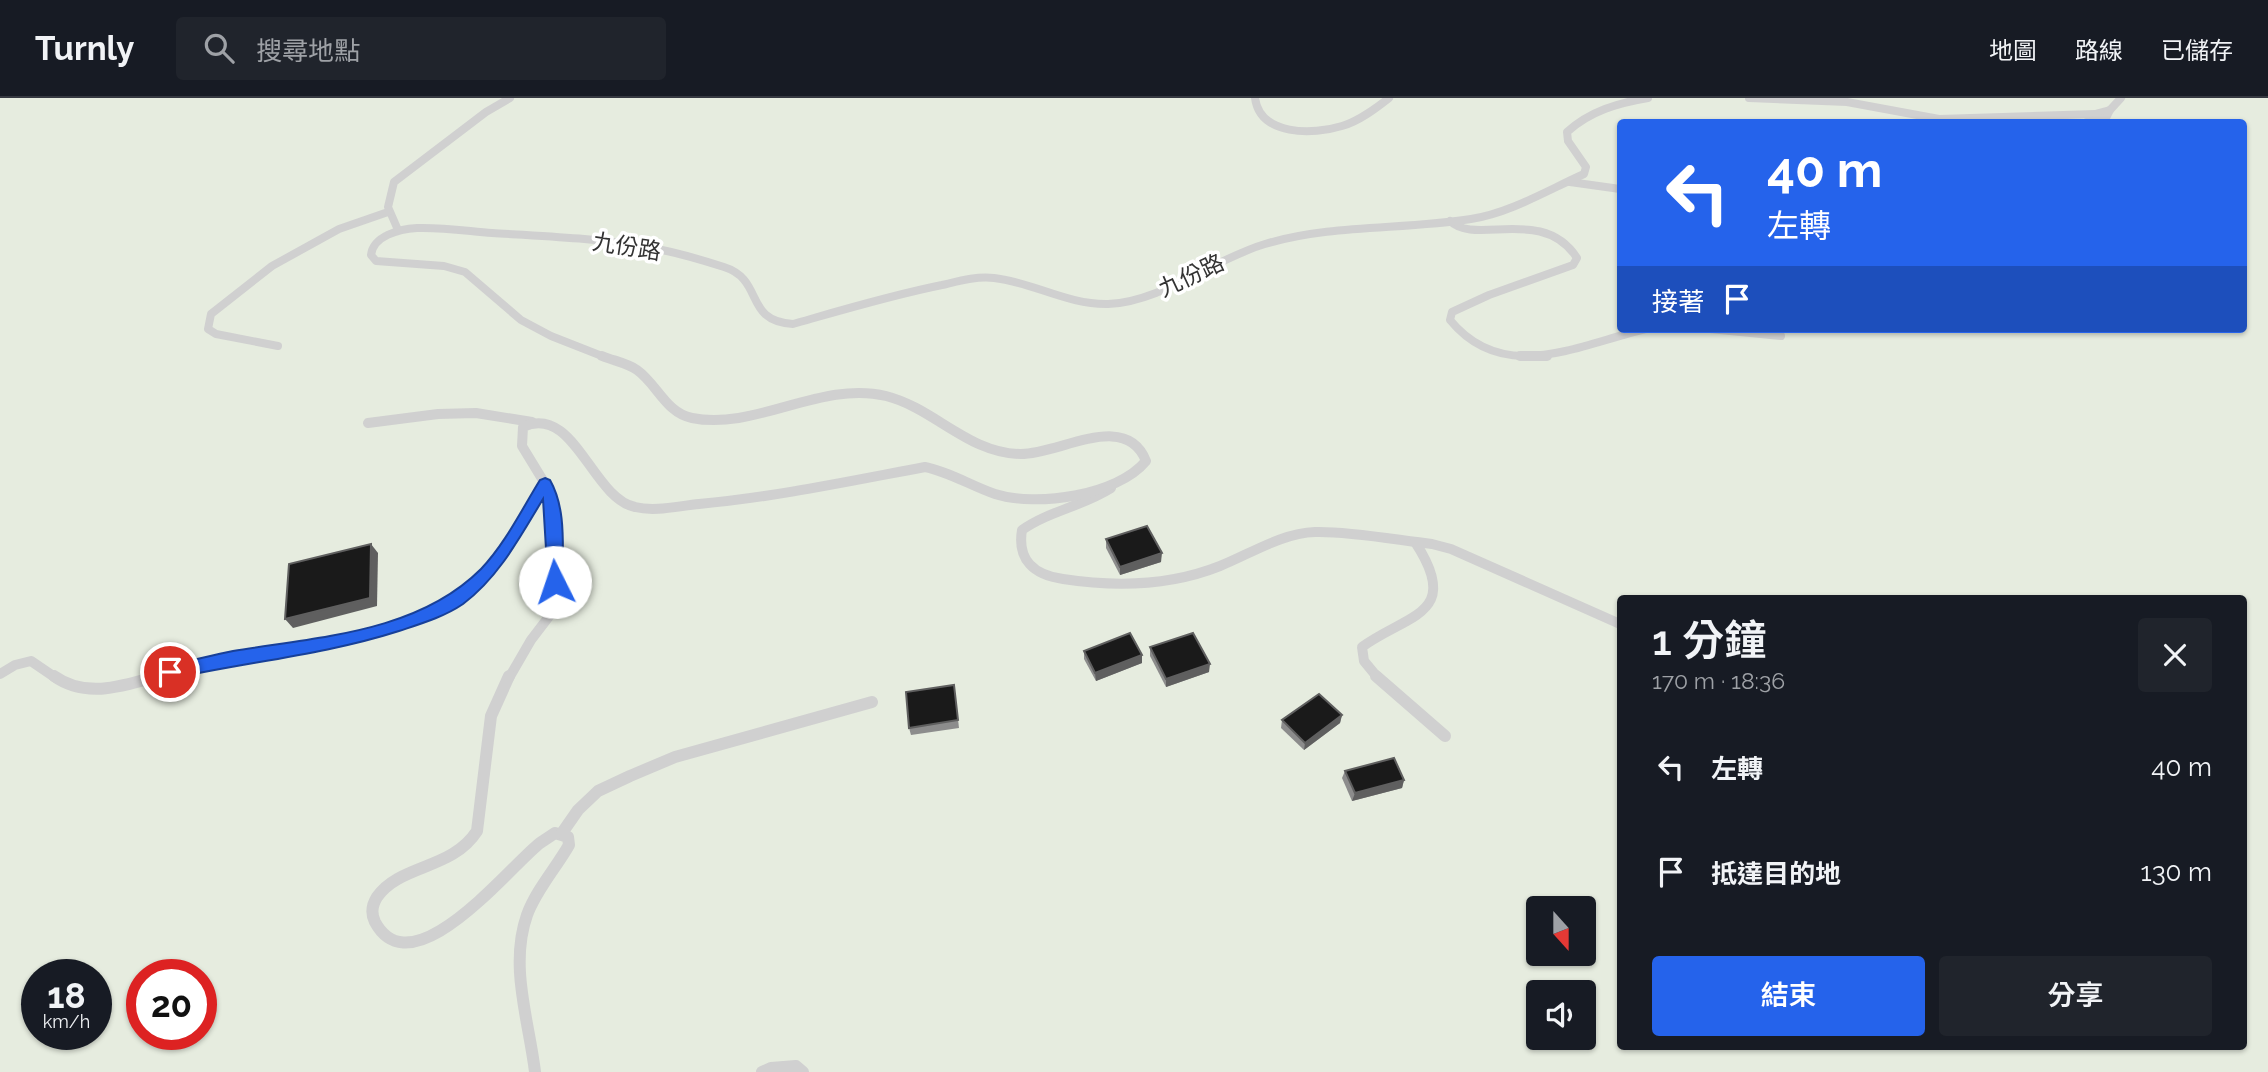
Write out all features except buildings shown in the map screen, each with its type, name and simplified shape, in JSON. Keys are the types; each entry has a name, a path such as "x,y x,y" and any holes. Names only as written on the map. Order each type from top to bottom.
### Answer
{"lane":[{"path":"510,98 486,111 394,182 388,194 388,212 398,230 379,238 372,246 371,256 376,261 462,271 475,278 498,303 522,320 636,370 652,384 668,407 681,416 697,419 726,418 828,396 865,393 887,396 913,405 985,445 1021,454 1102,438 1131,440 1142,450 1146,461 1139,470 1083,504 1035,519 1022,530 1025,560 1033,569 1049,577 1101,585 1147,583 1218,567 1272,543 1314,531 1415,542 1451,549 1617,623"},
{"path":"1255,98 1256,111 1268,122 1289,130 1311,132 1340,127 1363,116 1389,98"},
{"path":"1570,182 1584,174 1586,167 1568,141 1567,132 1574,125 1612,107 1648,98"},
{"path":"1749,98 1847,102 1939,119 2070,116 2110,110"},
{"path":"2101,119 2106,118 2121,98"},
{"path":"1570,182 1617,189"},
{"name":"九份路","path":"398,230 424,228 589,239 687,256 728,268 748,284 765,317 778,323 793,324 903,293 980,277 997,278 1084,302 1124,302 1168,288 1218,261 1267,243 1338,230 1493,214 1570,182"},
{"path":"278,346 216,334 208,329 211,314 260,273 308,244 351,223 388,212"},
{"path":"1450,220 1455,226 1464,229 1523,228 1538,231 1566,244 1577,258 1573,265 1489,295 1452,312 1450,320 1470,339 1500,354 1534,359 1553,357 1633,333"},
{"path":"1746,333 1781,337"},
{"path":"368,424 438,414 475,413 548,422 559,428 620,501 641,508 756,499 925,467 943,469 995,494 1027,502 1059,499 1125,478"},
{"path":"532,422 523,427 522,445 530,464 550,494 554,518 553,561 557,606 531,640 509,677 491,716 477,831 468,845 454,855 388,886 373,899 371,912 376,925 385,934 402,941 430,937 446,929 511,866 546,837 555,832 568,837 569,845 542,884 526,917 521,948 521,979 535,1072"},
{"path":"0,674 15,665 31,661 61,682 80,689 103,689 233,658 302,648 377,631 422,617 456,600 487,572 530,512 545,484"},
{"path":"1415,542 1425,556 1430,572 1434,590 1432,601 1411,621 1370,639 1362,647 1362,654 1365,663 1380,679 1445,736"},
{"path":"562,833 578,810 598,792 630,776 675,757 872,702"},
{"path":"762,1072 771,1068 796,1066 803,1072"}],"shaded area":[{"path":"0,98 2268,98 2268,1072 0,1072"}],"route":[{"path":"170,672 233,658 290,651 377,631 422,617 456,600 487,572 505,550 545,484 550,494 554,518 555,582"}]}
